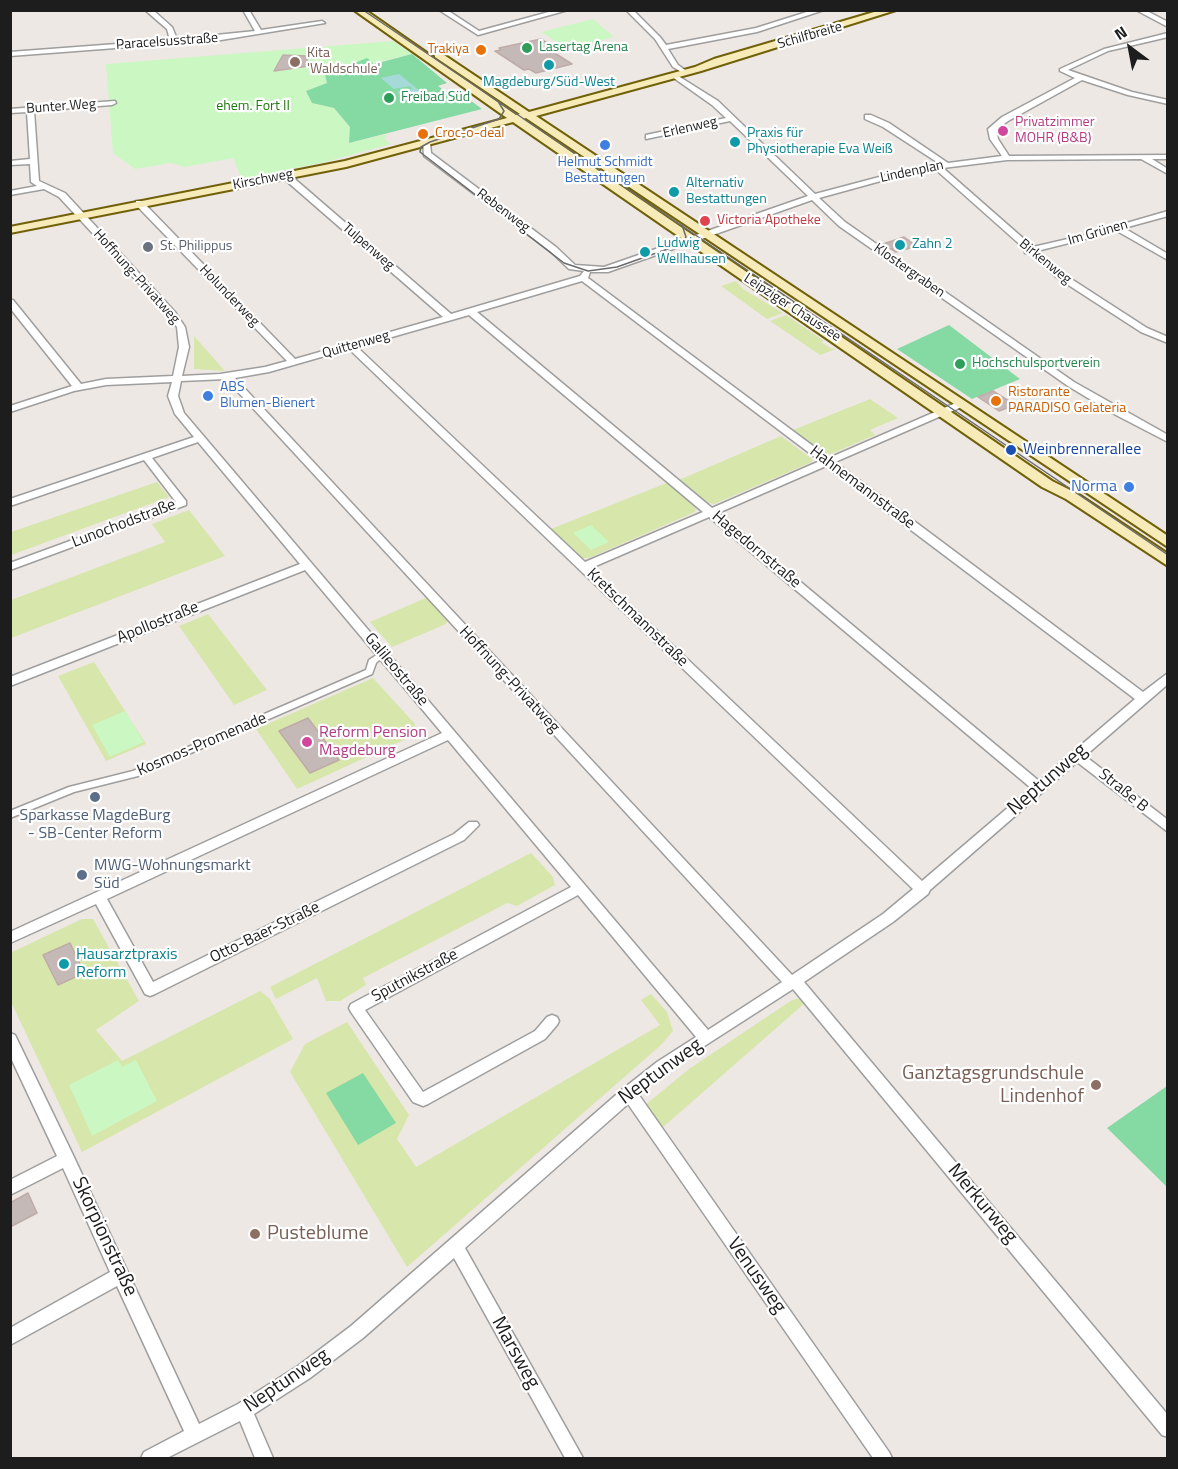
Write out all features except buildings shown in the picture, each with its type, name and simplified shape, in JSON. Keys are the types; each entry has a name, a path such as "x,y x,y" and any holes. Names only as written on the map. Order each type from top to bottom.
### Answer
{"main road":[{"name":"Leipziger Chaussee","path":"358,10 512,118 1041,479 1071,496 1167,561"},
{"name":"Leipziger Chaussee","path":"372,10 1167,543"},
{"name":"Schilfbreite","path":"512,118 728,59 892,10"},
{"name":"Kirschweg","path":"10,230 286,176 426,143 512,118"}],"street":[{"path":"148,10 170,28 174,42"},
{"path":"246,10 259,33"},
{"path":"442,10 478,33 566,10"},
{"path":"629,10 665,47 679,72"},
{"name":"Schilfbreite","path":"665,47 757,30 821,10"},
{"path":"1139,10 1167,25"},
{"name":"Paracelsusstraße","path":"10,54 174,42 259,33 322,23"},
{"path":"1167,35 1106,50 1062,71 1130,94 1167,102"},
{"name":"Klostergraben","path":"679,72 842,224 1062,378 1113,410 1167,439"},
{"path":"1007,158 992,135 994,126 1081,78"},
{"name":"Bunter Weg","path":"10,111 112,103"},
{"path":"10,163 33,161 30,109"},
{"name":"Birkenweg","path":"868,117 886,125 940,165 1028,251 1095,300 1144,330 1167,340"},
{"name":"Erlenweg","path":"649,137 731,119"},
{"name":"Rebenweg","path":"426,143 427,153 553,249 572,267 586,274"},
{"path":"1143,157 1167,172"},
{"name":"Lindenplan","path":"690,239 812,197 940,165 1007,158 1167,157"},
{"name":"Hoffnung-Privatweg","path":"33,161 34,182 60,193 179,324 184,343 177,378"},
{"name":"Tulpenweg","path":"286,176 450,318"},
{"path":"10,193 48,187"},
{"name":"Holunderweg","path":"139,203 294,363"},
{"name":"Im Grünen","path":"1028,251 1167,213"},
{"path":"1118,228 1167,258"},
{"name":"Quittenweg","path":"10,409 78,387 126,380 228,376 294,363 471,312 586,274 605,270 690,239"},
{"name":"Hahnemannstraße","path":"586,274 827,462 1142,698"},
{"path":"10,302 78,387"},
{"name":"Hagedornstraße","path":"471,312 1040,788"},
{"name":"Kretschmannstraße","path":"351,346 923,890"},
{"name":"Hoffnung-Privatweg","path":"228,376 793,982"},
{"name":"Galileostraße","path":"177,378 173,393 175,406 200,438 706,1038"},
{"path":"584,567 961,404"},
{"path":"10,503 200,438"},
{"name":"Lunochodstraße","path":"10,567 182,503 146,456"},
{"name":"Apollostraße","path":"10,682 307,565"},
{"name":"Kosmos-Promenade","path":"10,815 72,789 135,774 212,741 367,673 372,669 372,662 381,655"},
{"name":"Neptunweg","path":"150,1458 244,1410 304,1372 357,1332 629,1093 675,1057 888,918 1167,677"},
{"path":"10,938 450,734"},
{"name":"Straße B","path":"1077,756 1167,827"},
{"name":"Otto-Baer-Straße","path":"99,897 150,990 459,837 473,825"},
{"name":"Sputnikstraße","path":"552,1021 540,1035 423,1099 418,1097 356,1008 580,888"},
{"name":"Merkurweg","path":"793,982 1167,1429"},
{"name":"Skorpionstraße","path":"13,1050 122,1274 195,1436"},
{"name":"Venusweg","path":"629,1093 883,1458"},
{"path":"10,1188 67,1158"},
{"name":"Marsweg","path":"456,1247 574,1458"},
{"path":"10,1337 122,1274"},
{"path":"244,1410 264,1458"}],"green space":[{"path":"593,19 614,37 568,49 541,32"},
{"name":"ehem. Fort II","path":"393,41 412,54 325,75 328,83 317,89 312,103 334,108 350,127 349,143 388,134 384,138 391,144 325,162 242,179 233,158 185,167 171,163 135,169 113,153 106,64"},
{"name":"Freibad Süd","path":"412,54 447,83 438,86 449,94 459,92 482,109 349,143 350,127 334,108 312,103 306,91 327,83 325,75 367,58 374,64"},
{"path":"736,281 743,289 783,313 767,319 721,286"},
{"path":"786,315 824,341 821,342 836,349 820,355 770,321"},
{"name":"Hochschulsportverein","path":"949,325 1020,379 972,399 897,349"},
{"path":"194,336 225,371 194,369"},
{"path":"870,399 898,418 870,430 875,435 831,454 823,453 793,430"},
{"path":"781,436 812,459 812,462 714,504 706,502 679,480"},
{"path":"157,482 169,497 11,555 11,532"},
{"path":"669,482 696,508 695,512 589,558 582,558 551,529"},
{"path":"189,510 225,556 11,638 11,600 165,542 152,524"},
{"path":"591,525 609,542 591,550 573,533"},
{"path":"428,597 448,619 446,624 392,647 370,622"},
{"path":"208,614 267,690 234,705 179,626"},
{"path":"94,662 146,744 106,761 58,676"},
{"path":"373,678 415,724 415,730 410,737 297,789 256,729","holes":["308,718 339,759 310,773 280,731"]},
{"path":"125,711 144,742 110,757 92,725"},
{"path":"531,853 553,877 555,885 517,906 507,903 363,978 366,985 340,1001 326,1001 317,978 276,999 270,987"},
{"path":"82,919 93,919 139,1001 96,1030 122,1061 260,991 270,999 293,1039 82,1152 11,1002 10,953"},
{"path":"651,994 667,1012 673,1031 661,1045 407,1267 290,1072 305,1044 347,1022 409,1115 397,1139 416,1167 660,1025 641,1000"},
{"path":"800,998 805,1003 661,1129 644,1106 689,1069 792,1000"},
{"path":"118,1060 122,1067 136,1060 157,1101 92,1136 69,1085"},
{"path":"363,1073 396,1123 358,1145 326,1093"},
{"path":"1167,1086 1167,1187 1107,1128"}],"water":[{"path":"399,74 426,96 406,100 397,92 412,89 410,86 394,89 381,78"}],"tram line":[{"path":"363,10 682,226"},
{"path":"499,103 504,111 499,119 430,142 421,147 420,152 564,263 588,271 617,267 679,245 686,237 682,226"},
{"path":"682,226 1168,555"}],"place":[{"name":"Lasertag Arena","path":"527,48"},
{"name":"Trakiya","path":"481,50"},
{"name":"Kita 'Waldschule'","path":"295,62"},
{"name":"Magdeburg/Süd-West","path":"549,65"},
{"name":"Freibad Süd","path":"389,98"},
{"name":"Privatzimmer MOHR (B&B)","path":"1003,131"},
{"name":"Croc-o-deal","path":"423,134"},
{"name":"Praxis für Physiotherapie Eva Weiß","path":"735,142"},
{"name":"Helmut Schmidt Bestattungen","path":"605,145"},
{"name":"Alternativ Bestattungen","path":"674,192"},
{"name":"Victoria Apotheke","path":"705,221"},
{"name":"Zahn 2","path":"900,245"},
{"name":"St. Philippus","path":"148,247"},
{"name":"Ludwig Wellhausen","path":"645,252"},
{"name":"Hochschulsportverein","path":"960,364"},
{"name":"ABS Blumen-Bienert","path":"208,396"},
{"name":"Ristorante PARADISO Gelateria","path":"996,401"},
{"name":"Weinbrennerallee","path":"1011,450"},
{"name":"Norma","path":"1129,487"},
{"name":"Reform Pension Magdeburg","path":"307,742"},
{"name":"Sparkasse MagdeBurg - SB-Center Reform","path":"95,797"},
{"name":"MWG-Wohnungsmarkt Süd","path":"82,875"},
{"name":"Hausarztpraxis Reform","path":"64,964"},
{"name":"Ganztagsgrundschule Lindenhof","path":"1096,1085"},
{"name":"Pusteblume","path":"255,1234"}]}
